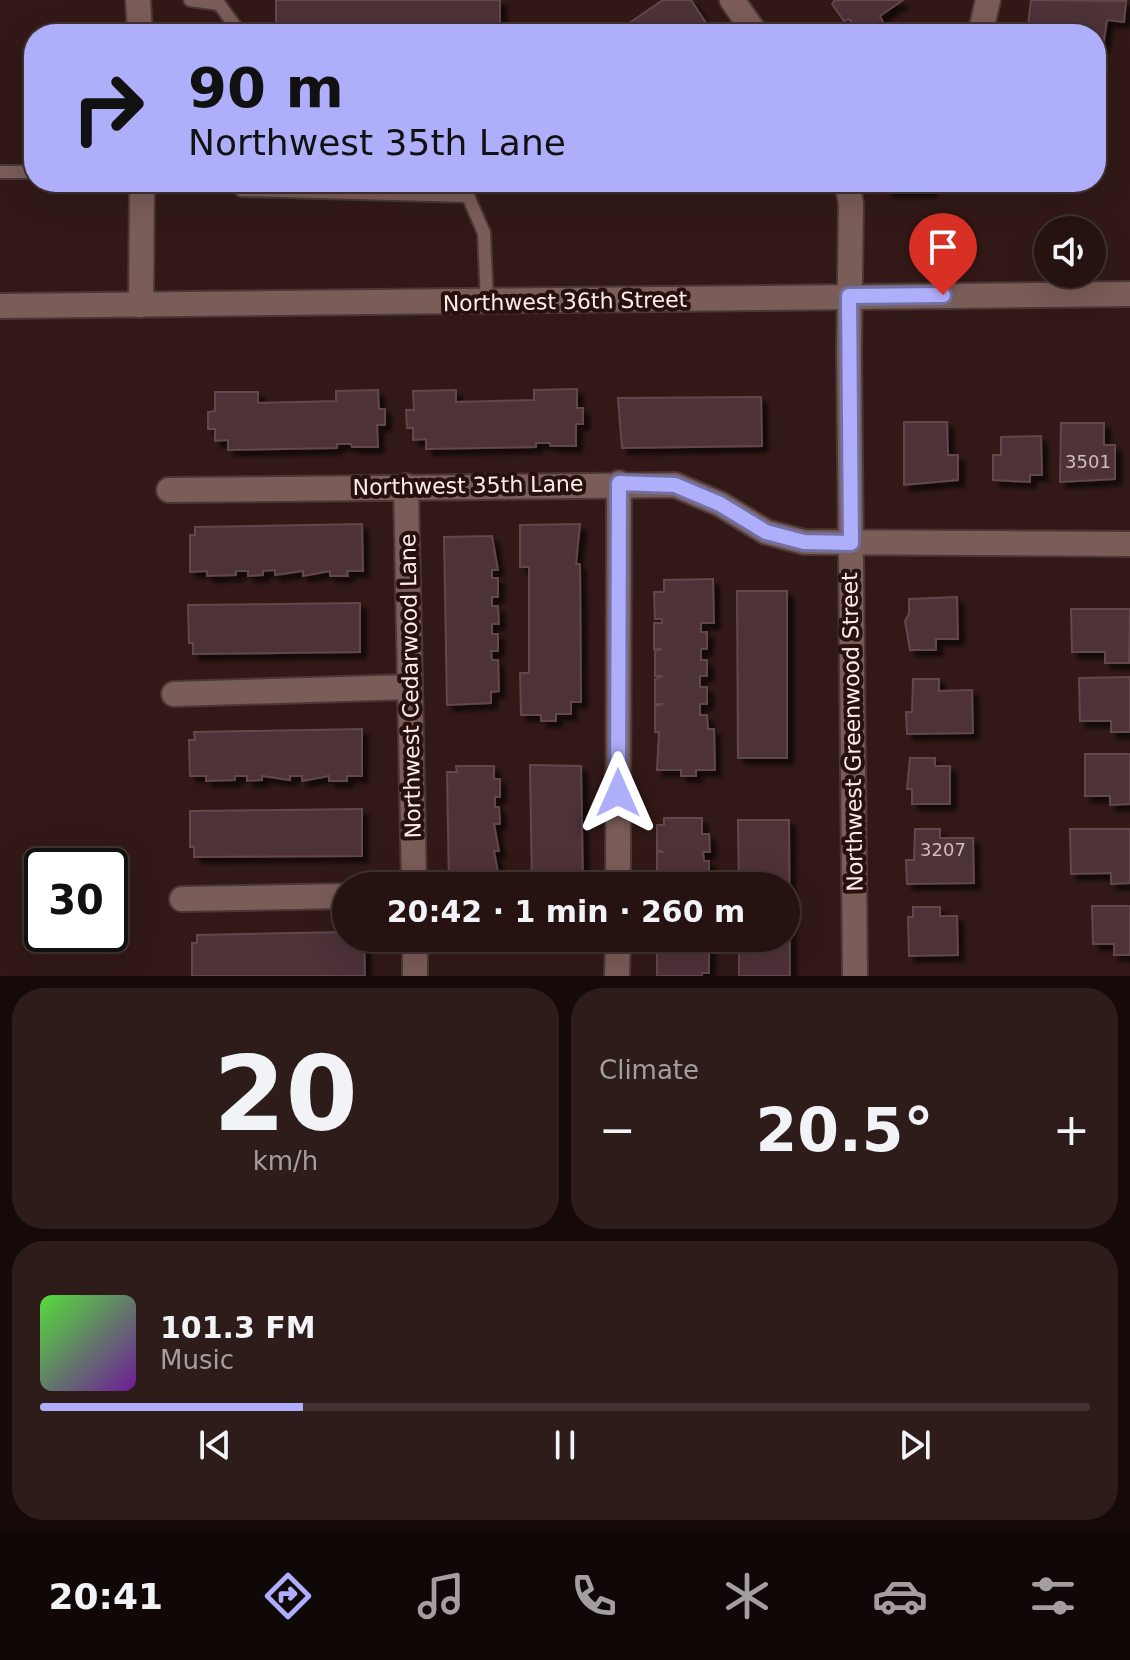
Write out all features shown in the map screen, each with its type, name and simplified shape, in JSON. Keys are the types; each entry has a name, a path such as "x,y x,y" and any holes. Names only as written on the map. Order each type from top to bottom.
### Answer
{"street":[{"path":"138,0 139,24"},
{"path":"732,0 749,24"},
{"path":"982,24 988,0"},
{"path":"141,305 142,192"},
{"name":"Northwest Greenwood Street","path":"849,192 855,976"},
{"name":"Northwest 36th Street","path":"0,306 1130,294"},
{"path":"618,872 619,483"},
{"name":"Northwest 35th Lane","path":"169,490 619,483 675,485 720,504 766,532 804,542 1130,544"},
{"name":"Northwest Cedarwood Lane","path":"406,486 414,872"},
{"path":"174,694 410,687"},
{"path":"182,899 332,896"},
{"path":"415,952 415,976"},
{"path":"617,976 618,952"}],"lane":[{"path":"190,0 219,4 234,24"},
{"path":"0,172 24,172"},
{"path":"317,192 468,196 484,233 487,303"}],"building":[{"path":"276,0 500,0 500,24 276,24"},
{"path":"663,0 691,0 707,24 628,24"},
{"path":"835,0 903,0 880,16 883,22 880,24 853,24 849,19 844,21 832,4"},
{"path":"1031,0 1126,1 1124,22 1107,20 1106,27 1106,24 1028,24"},
{"path":"577,389 577,408 583,408 583,424 576,424 576,446 536,443 536,447 426,449 426,439 413,440 413,428 407,428 406,410 414,410 413,391 456,390 456,402 534,400 534,390"},
{"path":"378,390 379,409 385,409 385,425 377,425 378,447 337,444 337,448 228,450 228,440 215,441 215,429 208,429 208,412 215,411 215,392 258,392 258,403 336,401 336,391"},
{"path":"761,397 762,446 622,448 618,398"},
{"path":"904,422 947,422 948,455 958,455 958,480 904,485"},
{"path":"1061,423 1104,423 1104,445 1115,445 1115,479 1060,482"},
{"path":"1041,436 1042,475 1030,475 1030,482 993,480 993,455 1001,455 1001,437"},
{"path":"362,524 363,571 347,571 348,576 330,576 330,571 303,576 303,571 275,575 275,570 248,576 248,571 236,571 236,575 207,576 207,571 190,572 190,535 195,535 195,527"},
{"path":"580,524 576,564 580,564 581,702 571,702 571,714 556,714 556,721 541,721 541,715 521,715 520,673 529,673 529,567 520,567 520,525"},
{"path":"492,536 498,570 492,570 492,578 498,578 498,597 492,597 492,606 498,606 499,624 492,624 492,634 498,634 498,651 491,651 492,660 498,660 499,691 491,692 491,703 447,705 444,537"},
{"path":"713,579 714,623 701,623 701,632 707,632 707,649 701,649 701,660 707,660 707,676 700,676 700,687 707,687 707,704 700,704 700,715 707,715 708,729 714,729 715,770 696,770 696,776 681,776 681,770 657,770 659,732 655,732 655,706 663,704 655,704 655,679 663,676 655,676 655,651 662,649 654,649 654,623 662,623 662,619 655,619 654,592 664,592 664,580"},
{"path":"737,591 787,591 787,758 738,758"},
{"path":"957,597 958,639 936,639 936,650 910,650 905,621 909,614 909,599"},
{"path":"360,603 360,652 193,654 193,643 189,643 188,605"},
{"path":"1071,609 1130,609 1129,663 1105,663 1105,652 1072,652"},
{"path":"1130,677 1130,732 1111,732 1111,721 1080,721 1079,678"},
{"path":"913,679 939,679 939,691 972,690 973,733 907,734 906,712 912,712"},
{"path":"362,729 362,776 347,776 347,781 329,781 329,776 302,781 302,776 290,776 290,780 262,776 262,780 247,781 247,776 235,776 235,780 206,781 206,776 190,776 189,740 195,740 194,732"},
{"path":"1085,754 1130,754 1130,804 1110,805 1110,796 1085,796"},
{"path":"910,758 935,758 935,766 950,766 950,804 912,804 912,789 907,789"},
{"path":"530,765 581,766 583,872 532,872"},
{"path":"456,766 494,766 494,779 500,779 500,797 495,797 495,807 499,807 500,824 494,824 499,851 494,851 498,872 449,872 447,772 457,772"},
{"path":"362,809 362,856 194,857 194,847 190,847 190,811"},
{"path":"664,818 702,818 702,834 709,834 710,852 703,852 704,861 709,861 709,872 657,872 657,852 664,852 657,850 657,825 664,825"},
{"path":"738,820 789,820 789,872 739,872"},
{"path":"915,829 940,829 940,838 973,838 974,883 907,884 906,860 914,860"},
{"path":"1070,829 1130,829 1130,883 1111,884 1111,873 1071,874"},
{"path":"1092,906 1130,906 1130,955 1114,955 1114,944 1093,944"},
{"path":"913,907 940,907 940,916 957,916 958,955 909,956 908,917 913,917"},
{"path":"332,932 332,952 364,952 365,976 192,976 192,943 197,943 197,935"},
{"path":"657,952 709,952 709,973 702,973 702,976 657,976"},
{"path":"739,952 790,952 790,976 739,976"}],"route":[{"path":"618,793 619,483 675,485 720,504 766,532 804,542 851,543 849,296 943,295"}]}
